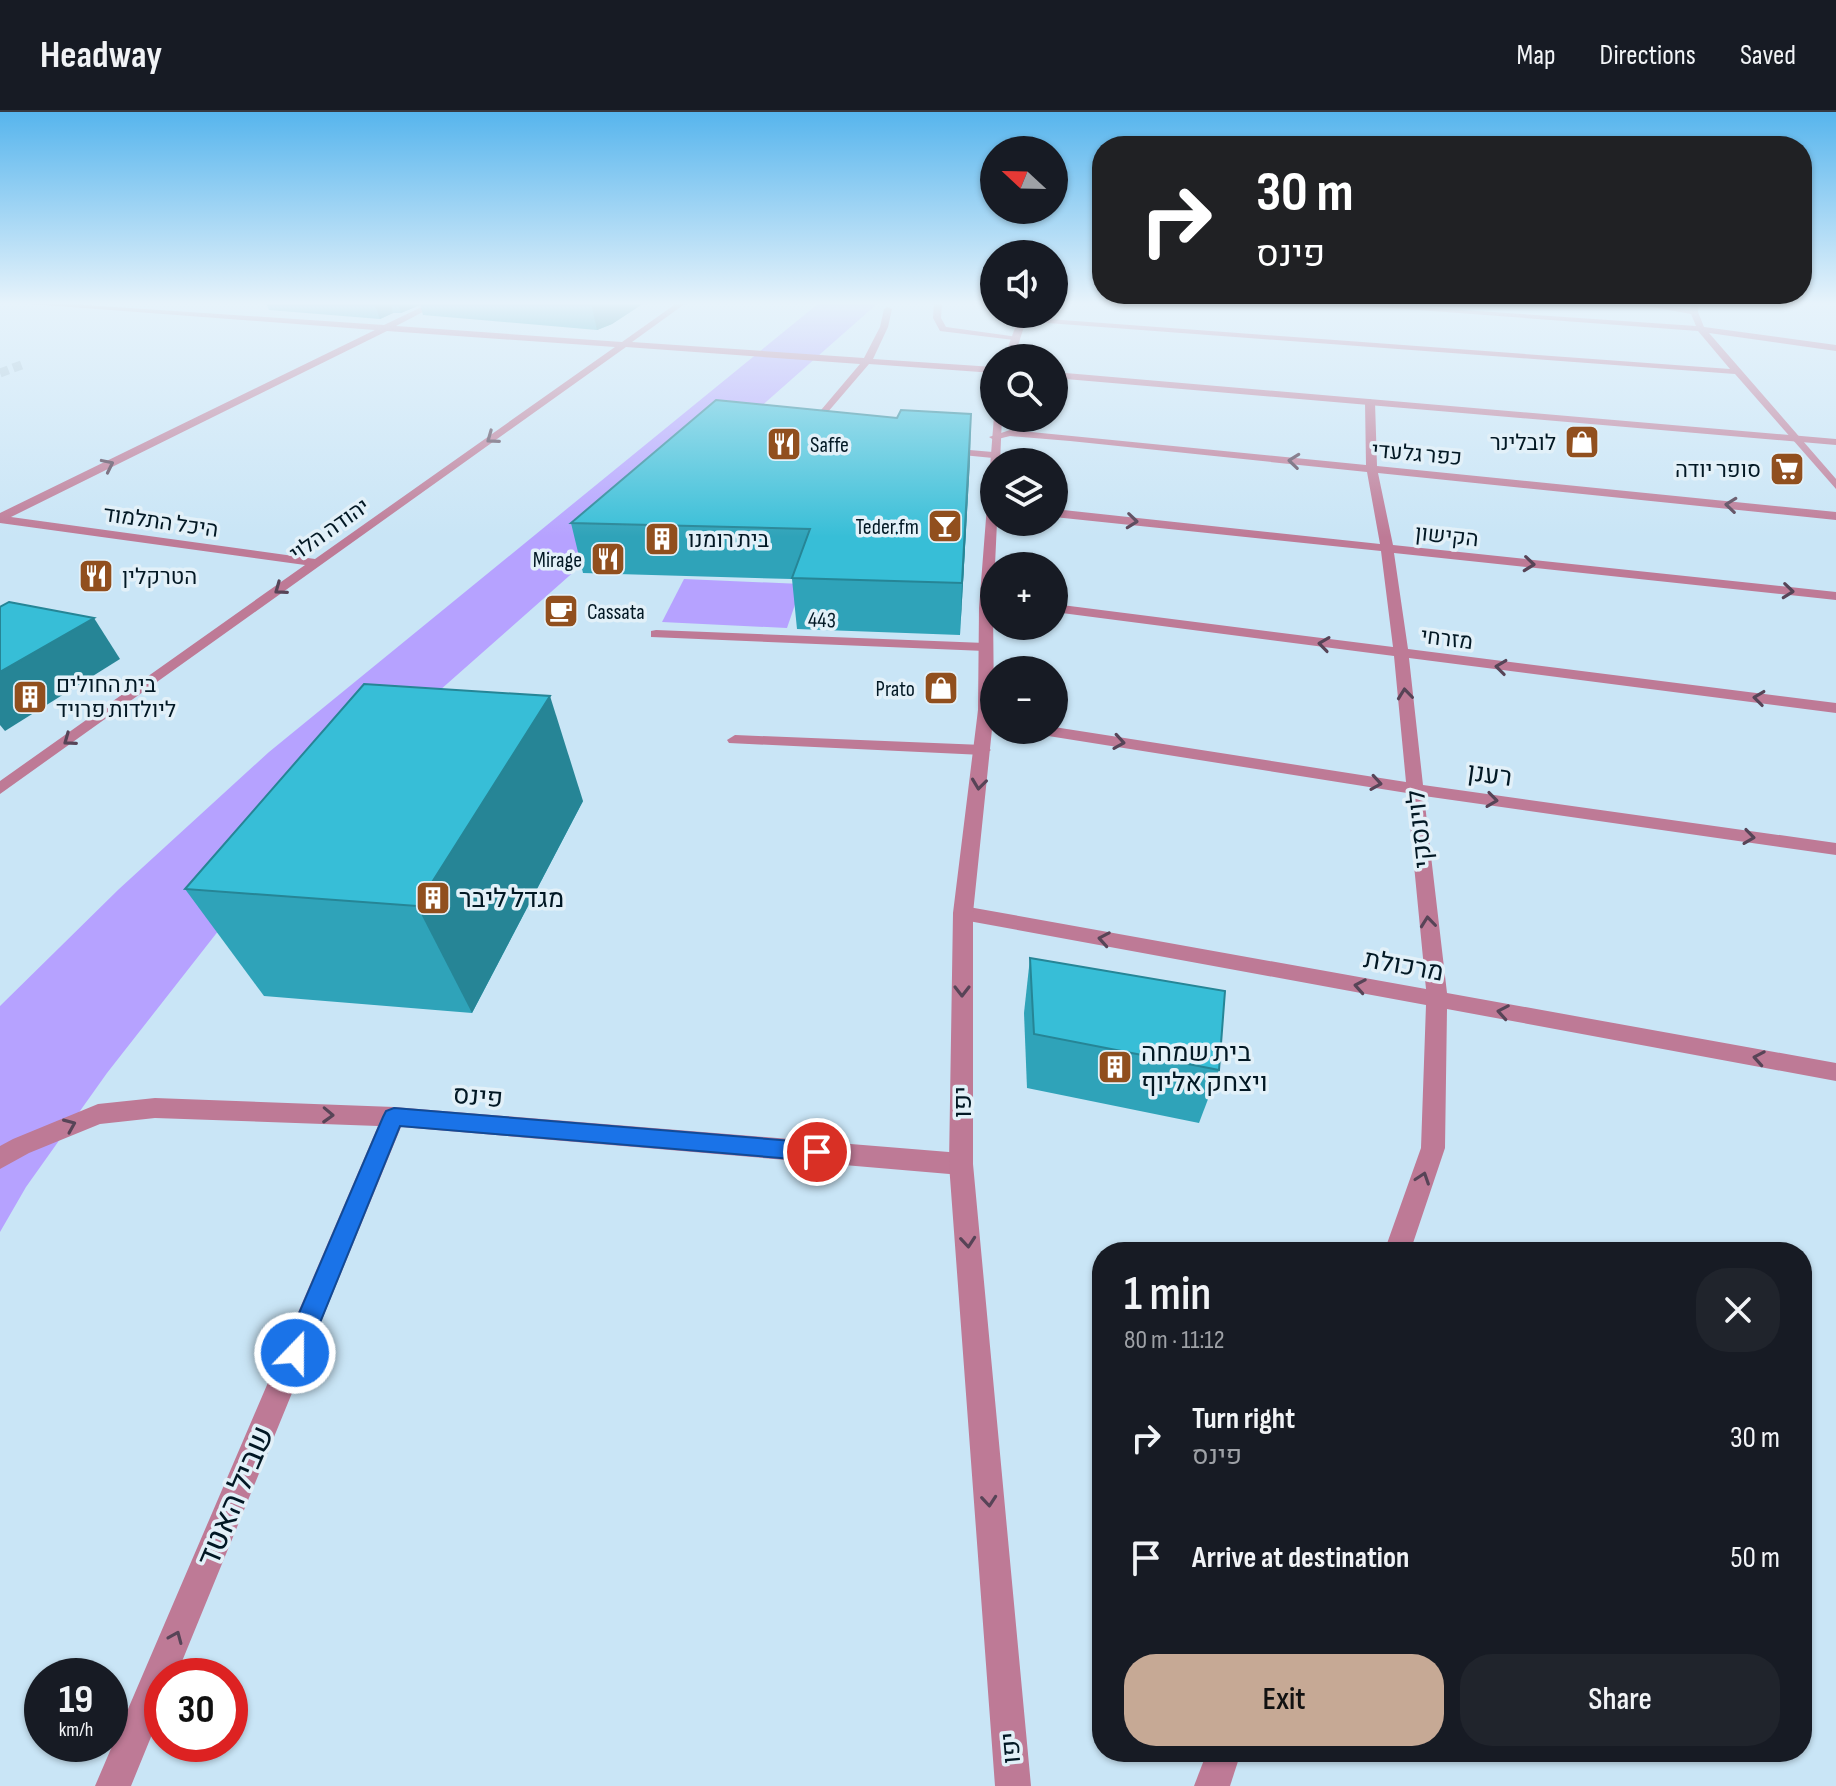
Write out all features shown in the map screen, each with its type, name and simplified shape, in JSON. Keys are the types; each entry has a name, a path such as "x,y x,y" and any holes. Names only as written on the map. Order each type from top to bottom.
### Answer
{"street":[{"path":"0,518 279,381"},
{"name":"יהודה הלוי","path":"0,789 571,381"},
{"path":"815,440 801,439 850,381"},
{"path":"1126,381 1836,442"},
{"path":"1747,381 1836,486"},
{"name":"לוינסקי","path":"1370,402 1372,469 1387,549 1401,654 1437,999 1433,1148 1400,1242"},
{"name":"יפו","path":"993,448 995,432"},
{"name":"כפר גלעדי","path":"994,437 1023,434 1836,516"},
{"path":"938,451 980,454"},
{"name":"הקישון","path":"1068,515 1836,596"},
{"name":"היכל התלמוד","path":"0,518 317,563"},
{"name":"מזרחי","path":"1068,610 1836,708"},
{"name":"443","path":"656,634 985,647"},
{"name":"יפו","path":"986,640 986,656"},
{"name":"רענן","path":"1068,734 1415,789 1836,849"},
{"path":"735,740 983,750"},
{"name":"יפו","path":"984,744 963,913 961,1164 1013,1786"},
{"name":"מרכולת","path":"963,913 1836,1072"},
{"name":"פינס","path":"0,1159 21,1146 98,1114 155,1108 394,1117 961,1164"},
{"name":"שביל האטד","path":"113,1786 394,1117"},
{"path":"1212,1786 1220,1762"}],"shaded area":[{"path":"723,381 790,381 388,736 259,879 107,1073 26,1187 0,1232 0,1006 119,889 269,752"},
{"path":"684,579 802,584 787,628 662,622"}],"building":[{"path":"716,400 897,418 901,410 971,414 962,583 792,578 810,529 571,523"},
{"path":"9,602 94,618 0,672 0,607"},
{"path":"364,684 550,696 417,906 185,889"},
{"path":"1030,958 1225,991 1219,1070 1034,1034"}],"place":[{"name":"לובלינר","path":"1582,442"},
{"name":"Saffe","path":"784,444"},
{"name":"סופר יודה","path":"1787,469"},
{"name":"Teder.fm","path":"945,526"},
{"name":"בית רומנו","path":"662,539"},
{"name":"Mirage","path":"608,559"},
{"name":"הטרקלין","path":"96,576"},
{"name":"Cassata","path":"561,611"},
{"name":"Prato","path":"941,688"},
{"name":"בית החולים ליולדות פרויד","path":"30,697"},
{"name":"מגדל ליבר","path":"433,898"},
{"name":"בית שמחה ויצחק אליוף","path":"1115,1067"}],"route":[{"path":"295,1353 394,1117 817,1152"}]}
